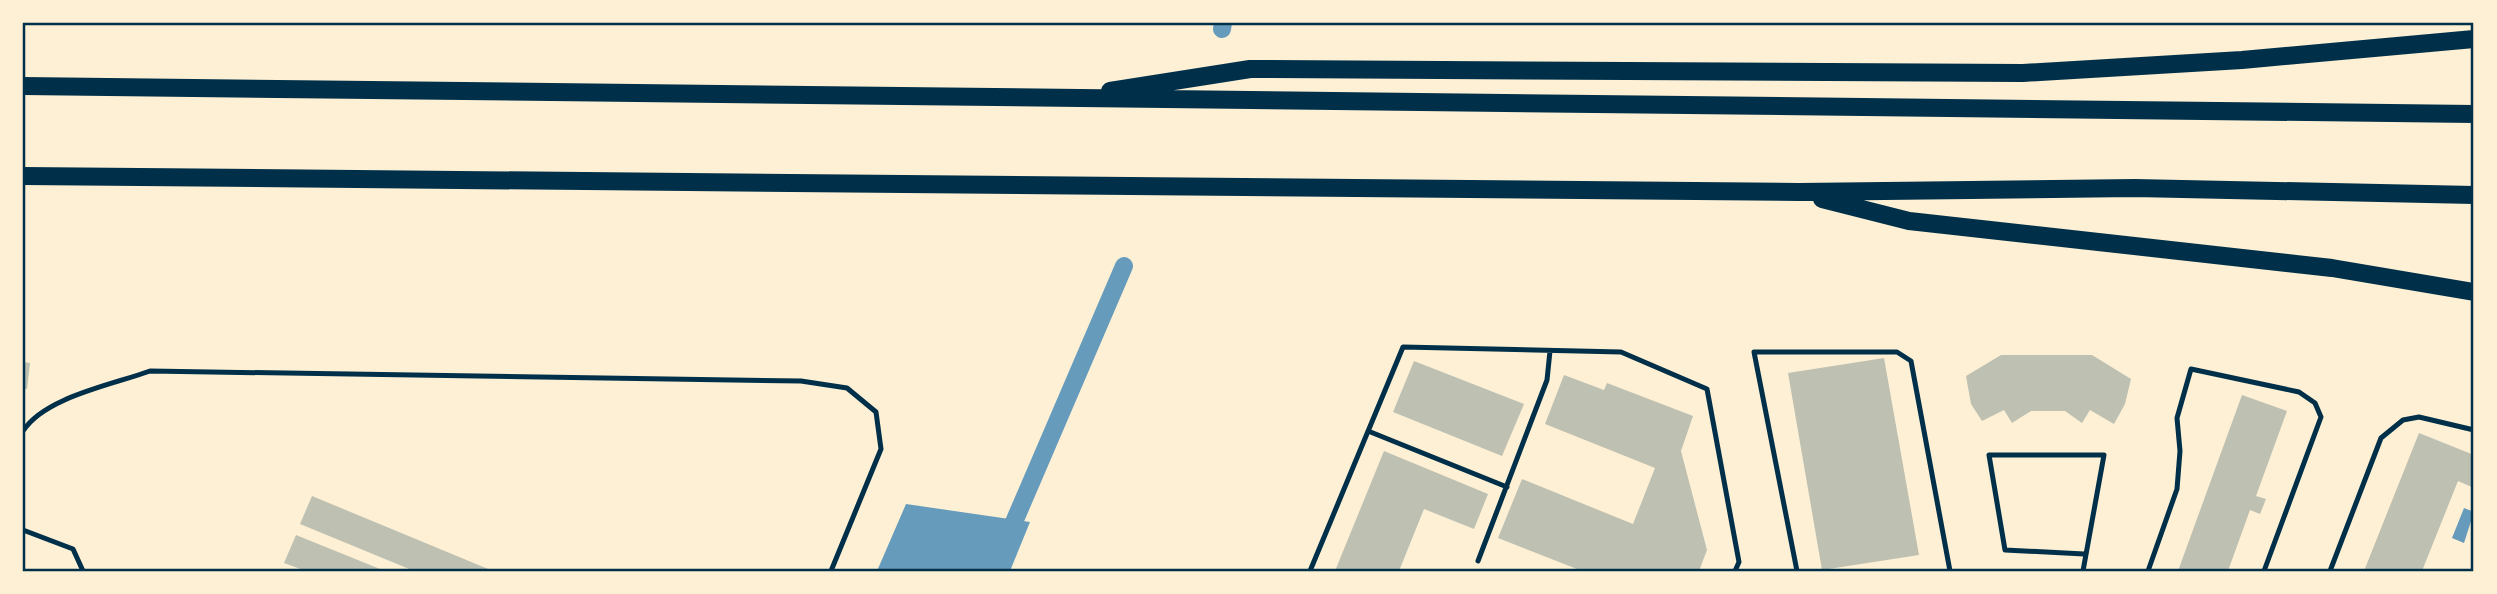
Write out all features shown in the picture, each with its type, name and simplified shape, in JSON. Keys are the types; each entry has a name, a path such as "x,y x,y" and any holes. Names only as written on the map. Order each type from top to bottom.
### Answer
{"highway":[{"path":"1062,99 1250,69 2023,73 2242,60 2474,39"},
{"path":"23,86 2474,114"},
{"path":"23,176 1799,192 2135,188 2474,195"},
{"path":"1799,192 1909,221 2332,268 2474,292"}],"lane":[{"path":"1310,571 1402,347 1621,352 1707,389 1739,562 1735,571"},
{"path":"1478,561 1547,380 1550,351"},
{"path":"1797,571 1754,352 1897,352 1911,361 1950,571"},
{"path":"2148,571 2176,489 2180,452 2178,418 2192,369 2299,392 2315,403 2321,417 2264,571"},
{"path":"23,431 31,419 54,405 150,371 801,381 847,388 876,412 881,449 831,571"},
{"path":"2330,571 2381,438 2403,420 2418,417 2474,429"},
{"path":"1368,431 1507,487"},
{"path":"2083,571 2104,455 1989,454 2006,550 2084,554"},
{"path":"23,530 73,549 83,571"}],"water":[{"path":"906,504 1030,522 1010,571 877,571"},
{"path":"2464,508 2474,512 2464,543 2452,538"}],"building":[{"path":"2001,355 2092,355 2131,379 2125,404 2114,424 2090,410 2082,423 2065,411 2031,411 2012,423 2004,410 1982,421 1971,404 1966,376"},
{"path":"1884,358 1919,555 1822,570 1788,373"},
{"path":"1414,361 1524,404 1502,456 1393,412"},
{"path":"23,362 30,363 27,389 23,389"},
{"path":"1564,375 1604,390 1607,383 1693,416 1681,451 1707,550 1699,571 1582,571 1498,538 1522,479 1633,524 1655,468 1545,424"},
{"path":"2242,395 2287,411 2256,496 2266,499 2260,514 2250,510 2228,571 2178,571"},
{"path":"2419,433 2474,455 2474,488 2458,481 2422,571 2364,571"},
{"path":"1384,451 1488,494 1474,529 1424,509 1399,571 1335,571"},
{"path":"312,496 493,571 414,571 300,524"},
{"path":"296,535 385,571 306,571 284,563"}],"waterway":[{"path":"1222,29 1223,23"},
{"path":"993,571 1124,266"}]}
